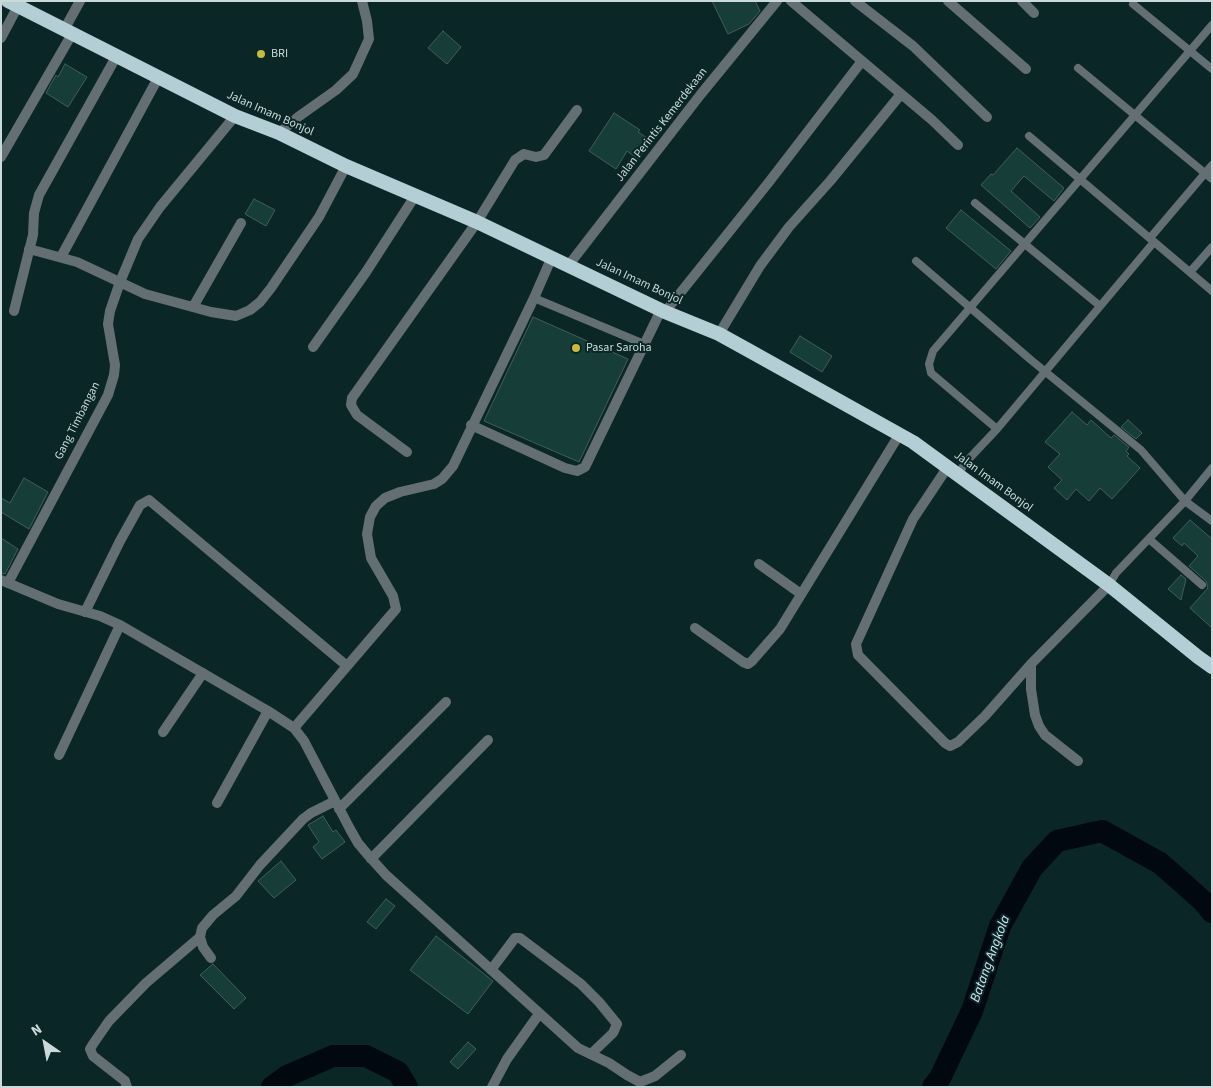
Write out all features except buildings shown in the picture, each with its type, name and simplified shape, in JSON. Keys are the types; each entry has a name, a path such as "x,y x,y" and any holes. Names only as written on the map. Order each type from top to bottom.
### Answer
{"highway":[{"name":"Jalan Imam Bonjol","path":"13,4 235,116 279,133 346,166 477,222 662,311 718,334 899,434 913,442 1110,585 1212,667"}],"street":[{"path":"1,157 68,32 80,1"},
{"path":"279,133 336,90 353,74 370,39 362,1"},
{"name":"Jalan Perintis Kemerdekaan","path":"568,266 701,94 778,1"},
{"path":"791,1 958,144"},
{"path":"855,1 913,46 987,117"},
{"path":"948,1 1026,70"},
{"path":"1022,1 1034,13"},
{"path":"1,38 13,4"},
{"path":"14,311 33,235 34,213 39,195 116,57"},
{"path":"471,425 565,468 577,471 585,467 591,458 644,344 662,311 769,182 862,61"},
{"path":"61,257 158,78"},
{"path":"718,334 760,266 789,227 831,180 901,94"},
{"path":"407,452 357,414 350,402 477,222 514,160 524,154 536,157 544,154 577,110"},
{"name":"Gang Timbangan","path":"5,581 108,395 115,365 108,324 110,311 138,239 160,207 235,116"},
{"path":"29,250 78,262 145,294 236,316 250,310 260,302 271,288 318,216 346,166"},
{"path":"313,347 361,280 415,196"},
{"path":"193,307 241,223"},
{"path":"294,728 396,609 393,596 371,558 367,534 370,517 376,506 386,498 400,492 434,484 442,479 453,466 551,259"},
{"path":"695,628 742,662 748,664 780,629 899,434"},
{"path":"952,472 909,528 856,644 858,655 950,746 958,742 985,716 1032,664 1110,585"},
{"path":"85,612 140,505 149,500 347,666"},
{"path":"759,564 801,594"},
{"path":"5,581 50,601 100,616 120,625 294,728 304,741 358,843 371,859 393,882 578,1048 640,1082 655,1076 681,1055"},
{"path":"59,755 120,625"},
{"path":"1032,664 1031,689 1035,715 1039,726 1045,735 1078,761"},
{"path":"162,732 202,673"},
{"path":"211,958 203,947 200,937 202,928 213,915 236,896 260,865 303,819 311,813 337,805 446,702"},
{"path":"217,803 268,712"},
{"path":"371,859 488,740"},
{"path":"127,1087 125,1081 93,1056 90,1049 92,1044 109,1021 146,983 200,937"},
{"path":"491,970 518,937 580,984 599,1002 616,1024 616,1029 613,1033 591,1054"},
{"path":"492,1087 507,1060 539,1014"}],"lane":[{"path":"1133,4 1212,70"},
{"path":"997,429 931,373 928,364 932,351 1212,25"},
{"path":"1078,68 1212,179"},
{"path":"1029,136 1212,291"},
{"path":"952,472 965,464 997,429 1100,306 1212,165"},
{"path":"974,203 1100,306"},
{"path":"1190,272 1212,247"},
{"path":"916,262 1141,450 1185,500 1212,521"},
{"path":"534,298 644,344"},
{"path":"1110,585 1116,573 1185,500 1212,468"},
{"path":"1149,539 1202,585"}],"waterway":[{"name":"Batang Angkola","path":"933,1087 940,1078 972,1011 1000,926 1032,868 1057,841 1102,831 1160,863 1203,901 1212,912"},
{"name":"Batang Angkola","path":"272,1087 287,1076 333,1056 366,1056 398,1072 407,1087"}],"place":[{"name":"BRI","path":"261,54"},
{"name":"Pasar Saroha","path":"576,348"}]}
